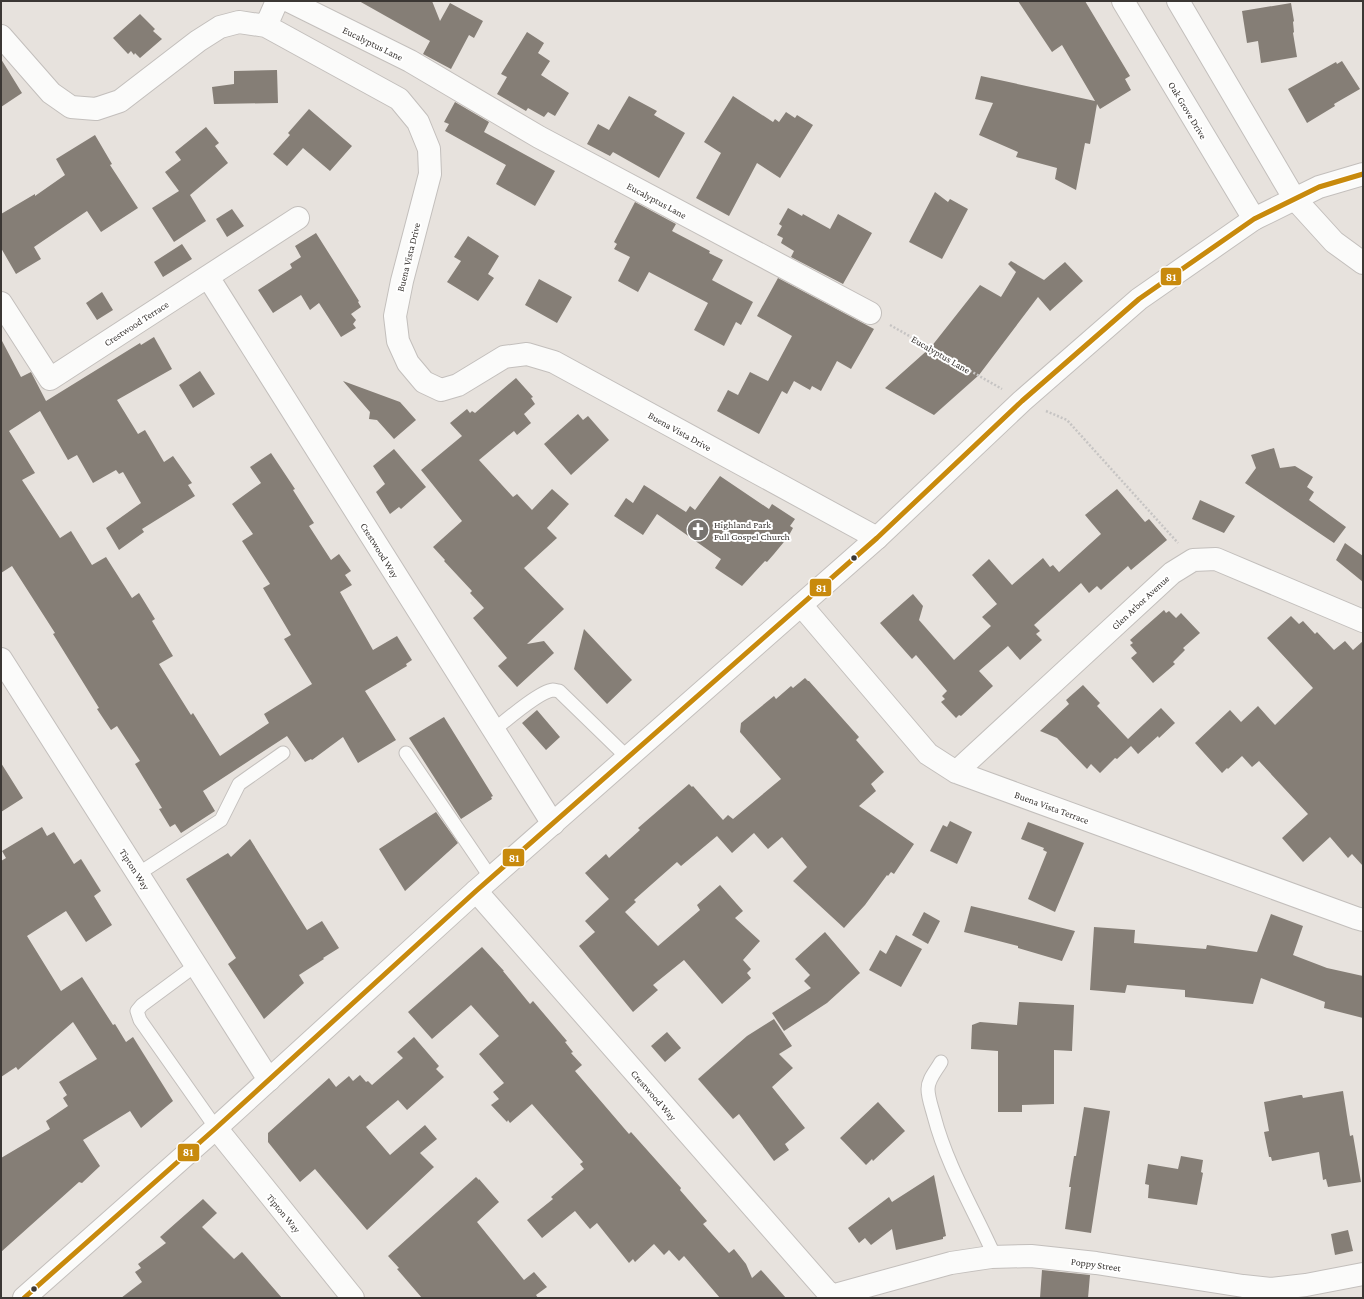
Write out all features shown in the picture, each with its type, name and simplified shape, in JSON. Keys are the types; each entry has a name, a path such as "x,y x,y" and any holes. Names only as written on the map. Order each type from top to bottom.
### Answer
{"street":[{"path":"266,26 277,1"},
{"name":"Eucalyptus Lane","path":"289,1 410,61 539,137 870,313"},
{"name":"Oak Grove Drive","path":"1123,1 1254,219"},
{"path":"1178,1 1294,198 1334,242 1363,263"},
{"name":"Buena Vista Drive","path":"1,36 51,93 71,107 96,109 120,101 198,41 220,27 239,22 266,26 399,99 418,122 429,149 430,174 402,281 395,316 398,341 408,363 424,382 441,390 458,385 504,357 527,354 554,362 877,538"},
{"path":"24,1298 216,1128 483,885 877,538 1022,401 1139,299 1254,219 1319,187 1363,174"},
{"name":"Crestwood Terrace","path":"1,303 50,378 298,218"},
{"name":"Crestwood Way","path":"208,277 553,824"},
{"name":"Glen Arbor Avenue","path":"956,772 1172,573 1193,560 1216,559 1363,621"},
{"name":"Buena Vista Terrace","path":"801,605 928,754 956,772 1363,920"},
{"name":"Tipton Way","path":"1,659 269,1080"},
{"name":"Crestwood Way","path":"483,885 829,1297"},
{"name":"Tipton Way","path":"216,1128 353,1298"},
{"name":"Poppy Street","path":"829,1297 951,1264 995,1257 1031,1256 1096,1263 1271,1289 1306,1285 1363,1274"}],"lane":[{"path":"494,730 516,711 545,693 553,690 559,691 628,758"},
{"path":"138,874 221,820 239,784 283,753"},
{"path":"406,753 483,885"},
{"path":"196,965 137,1010 140,1020 216,1128"},
{"path":"941,1062 929,1080 928,1089 938,1132 962,1188 995,1257"}],"path":[{"name":"Eucalyptus Lane","path":"870,313 1022,401 1067,420 1193,560"}],"building":[{"path":"359,1 432,1 440,21 450,3 483,21 474,38 469,35 451,69 423,54 430,41"},
{"path":"1018,1 1085,1 1130,76 1125,79 1131,90 1100,109 1097,104 1090,144 1085,143 1076,190 1055,179 1057,168 1016,157 1018,152 979,135 993,103 975,99 981,76 1095,101 1062,45 1052,52"},
{"path":"1291,3 1294,21 1293,33 1297,57 1261,63 1258,41 1247,43 1242,11"},
{"path":"140,14 155,29 153,31 162,39 140,58 135,53 134,55 131,51 128,54 113,38"},
{"path":"527,32 544,43 538,53 550,61 541,75 569,93 555,116 548,112 544,117 528,108 526,111 497,94 507,77 501,74"},
{"path":"1,59 22,93 1,107"},
{"path":"1342,61 1360,89 1334,104 1335,106 1307,123 1288,89 1336,62 1337,64"},
{"path":"277,70 278,103 214,104 212,87 234,84 234,71"},
{"path":"629,96 657,111 654,115 685,133 659,178 613,152 610,156 587,144 598,124 609,130"},
{"path":"733,96 773,122 775,119 779,122 786,112 795,118 797,115 813,125 780,178 757,163 729,216 696,198 721,153 704,142"},
{"path":"455,102 489,122 484,132 555,171 535,206 496,184 506,165 445,131 449,124 444,122"},
{"path":"309,109 352,146 330,171 303,148 287,166 273,154 290,135 288,133"},
{"path":"206,127 219,143 215,146 228,163 190,195 206,221 174,242 152,208 179,191 165,172 181,160 175,152"},
{"path":"95,135 112,164 110,165 138,208 101,232 87,211 34,247 41,259 16,274 1,248 1,214 35,194 35,196 65,175 56,159"},
{"path":"935,192 948,202 950,199 968,209 942,259 909,242"},
{"path":"635,202 676,224 672,231 710,251 709,253 723,260 712,280 753,302 741,325 736,322 724,346 694,330 708,303 649,272 638,292 618,281 630,257 614,249 617,244 614,242"},
{"path":"788,208 802,216 803,214 830,229 838,214 872,233 843,284 791,257 794,251 781,243 783,238 777,235 782,226 779,224"},
{"path":"232,209 244,226 227,237 216,219"},
{"path":"316,233 359,301 358,302 361,307 351,314 356,320 353,324 356,328 341,337 319,303 310,310 301,295 273,313 258,290 292,268 290,264 301,257 295,246"},
{"path":"468,236 499,256 488,274 494,278 478,301 447,282 461,261 454,257"},
{"path":"182,244 192,259 163,277 154,262"},
{"path":"1011,261 1044,280 1065,262 1083,281 1050,311 1038,297 979,375 934,415 885,388 931,347 980,285 1001,297 1016,272 1008,264"},
{"path":"778,278 874,329 851,369 837,361 821,391 812,386 810,390 794,381 787,394 782,391 759,434 717,411 728,390 738,395 750,372 768,381 792,336 757,316"},
{"path":"539,279 572,297 557,323 525,305"},
{"path":"102,292 113,310 97,320 86,303"},
{"path":"154,337 172,369 117,400 138,434 145,430 164,462 173,456 192,483 188,485 195,496 142,529 144,532 119,550 106,528 141,503 123,472 119,474 116,470 93,483 77,455 68,460 40,411 9,431 35,473 22,480 60,538 71,531 92,565 106,557 132,598 139,593 155,619 152,621 173,656 159,664 191,715 193,713 220,756 269,723 264,714 312,684 284,639 291,635 263,588 270,584 242,541 253,534 232,504 261,483 250,467 271,453 295,489 293,490 314,523 309,526 331,560 339,554 351,571 345,575 352,585 340,592 373,650 397,636 412,660 406,664 407,666 365,691 396,740 358,763 343,737 312,760 311,759 305,762 287,736 203,791 215,811 181,833 175,824 170,827 159,809 162,808 135,764 140,761 117,726 111,730 97,709 99,708 53,634 55,633 12,566 1,573 1,339 21,377 31,372 46,401 140,343 141,345"},
{"path":"200,371 215,394 193,408 179,385"},
{"path":"516,378 533,397 531,398 535,404 524,414 531,423 517,435 514,431 479,460 513,497 517,494 532,510 552,489 569,504 547,528 557,538 524,568 564,609 527,644 544,641 554,653 517,687 498,666 507,658 473,618 484,608 470,593 472,591 433,547 462,521 421,470 462,436 450,423 467,409 470,413 472,411 475,413"},
{"path":"343,381 400,402 416,420 394,439 377,420 369,419 370,412"},
{"path":"578,414 583,420 588,416 609,440 571,475 544,444"},
{"path":"1274,448 1280,468 1295,466 1313,477 1307,487 1314,492 1309,500 1346,527 1334,543 1245,483 1256,468 1251,455"},
{"path":"394,449 426,487 401,509 399,507 390,514 376,492 385,484 373,466"},
{"path":"720,476 769,509 772,504 795,519 790,526 793,528 788,537 767,562 765,561 742,586 715,568 721,559 657,514 643,535 614,516 626,498 633,503 644,485 686,512 690,506 695,510"},
{"path":"1117,489 1145,522 1149,519 1167,540 1131,570 1128,566 1101,590 1097,586 1089,593 1081,583 1034,625 1040,631 1036,634 1042,640 1020,660 1008,646 979,671 993,686 961,716 959,715 956,718 941,702 945,699 942,696 947,691 916,655 912,659 880,623 913,594 923,606 919,620 954,660 991,626 982,617 997,604 972,575 989,559 1012,585 1043,558 1050,567 1053,565 1059,572 1101,534 1085,515"},
{"path":"1200,500 1235,516 1224,533 1192,519"},
{"path":"1345,543 1363,556 1363,582 1336,560"},
{"path":"1164,610 1166,613 1169,611 1176,618 1181,613 1200,633 1183,648 1185,650 1173,662 1175,664 1153,683 1131,658 1137,653 1130,645 1133,643 1130,640"},
{"path":"1291,616 1299,624 1303,621 1315,634 1317,632 1334,650 1345,641 1353,650 1363,641 1363,866 1352,854 1348,858 1330,837 1303,862 1282,838 1308,814 1259,761 1252,767 1242,756 1222,773 1195,743 1230,710 1241,722 1258,706 1275,725 1313,688 1267,638"},
{"path":"584,629 632,680 607,704 574,669"},
{"path":"805,678 859,737 856,740 884,772 871,784 876,791 859,806 914,844 894,874 891,872 888,876 887,875 865,905 844,928 793,881 807,867 782,837 768,849 754,833 732,853 717,836 681,866 677,862 634,900 636,902 625,912 658,946 700,910 697,905 720,885 743,911 735,918 760,941 743,960 751,969 747,973 751,978 722,1004 684,960 653,985 658,990 633,1012 579,946 595,932 585,921 609,899 585,873 606,854 609,858 640,830 638,828 689,784 692,787 693,786 723,820 728,815 733,819 781,779 740,732 741,723 774,696 776,699 791,686 793,688"},
{"path":"1083,685 1100,703 1097,706 1128,739 1161,708 1175,723 1159,738 1158,736 1138,754 1131,746 1117,759 1115,758 1100,773 1091,764 1087,769 1057,738 1040,731 1069,704 1066,700"},
{"path":"537,710 560,737 546,750 522,723"},
{"path":"444,717 493,796 491,797 492,799 461,819 409,738"},
{"path":"1,763 23,798 1,812"},
{"path":"436,812 458,843 405,891 379,849"},
{"path":"950,821 972,832 957,864 930,851 943,825 947,827"},
{"path":"1028,822 1084,843 1055,912 1028,899 1047,852 1043,850 1044,848 1021,839"},
{"path":"42,827 47,836 54,832 74,864 81,859 101,891 94,896 112,925 86,942 66,911 27,936 61,991 82,977 113,1025 115,1024 126,1042 133,1037 173,1101 141,1128 130,1111 83,1140 100,1166 82,1183 79,1182 1,1252 1,1158 50,1129 46,1121 68,1106 63,1098 67,1095 59,1082 97,1059 73,1022 18,1070 16,1067 1,1077 1,861 6,858 2,851"},
{"path":"250,839 307,930 322,921 339,948 299,975 304,983 264,1019 228,964 236,958 186,879 228,853 231,857"},
{"path":"971,906 1075,931 1062,961 1018,948 1018,946 964,932"},
{"path":"924,912 940,921 928,944 912,935"},
{"path":"1271,914 1303,926 1293,955 1327,968 1363,976 1363,1018 1324,1008 1325,1002 1261,978 1253,1004 1185,997 1185,990 1127,985 1125,993 1090,990 1094,927 1135,930 1134,943 1206,949 1207,945 1257,952"},
{"path":"825,932 860,973 827,1003 784,1031 772,1013 811,988 804,981 810,975 795,959"},
{"path":"896,935 922,949 901,987 869,970 880,950 886,954"},
{"path":"482,947 504,971 530,1004 533,1001 567,1041 565,1042 573,1052 571,1053 582,1065 575,1071 629,1134 631,1132 681,1188 680,1190 707,1221 703,1224 729,1253 734,1249 746,1264 752,1278 761,1270 786,1298 720,1298 684,1256 679,1261 669,1250 664,1255 654,1244 635,1262 633,1259 629,1263 597,1223 590,1229 575,1211 542,1238 527,1220 553,1199 551,1197 584,1169 580,1164 583,1162 532,1104 510,1123 508,1120 507,1122 491,1105 499,1099 493,1092 504,1083 479,1054 499,1036 471,1005 432,1039 408,1012"},
{"path":"1019,1002 1074,1005 1072,1051 1054,1050 1054,1104 1022,1105 1022,1112 998,1112 998,1051 971,1049 972,1025 980,1022 1017,1025"},
{"path":"774,1019 792,1046 779,1054 793,1068 772,1087 805,1128 785,1144 789,1150 774,1161 739,1114 733,1119 698,1079 747,1036"},
{"path":"667,1032 681,1048 665,1062 651,1046"},
{"path":"414,1037 439,1066 436,1069 444,1077 407,1110 398,1100 366,1127 390,1155 425,1125 437,1139 420,1153 434,1167 367,1230 315,1169 300,1182 268,1142 268,1133 329,1078 336,1087 349,1076 353,1081 360,1075 366,1082 368,1081 372,1085 403,1058 397,1052"},
{"path":"1343,1091 1350,1136 1353,1135 1361,1182 1328,1187 1326,1179 1323,1180 1319,1152 1272,1161 1271,1157 1269,1157 1264,1132 1269,1131 1264,1102 1300,1095 1302,1095 1303,1098"},
{"path":"878,1102 905,1131 873,1161 872,1159 866,1165 840,1138"},
{"path":"1084,1107 1110,1111 1091,1233 1065,1229 1071,1187 1069,1187"},
{"path":"1181,1156 1203,1160 1201,1172 1203,1173 1197,1205 1148,1198 1149,1185 1145,1184 1148,1164 1178,1169"},
{"path":"934,1175 946,1236 943,1237 943,1239 896,1250 892,1229 871,1245 865,1238 859,1243 848,1228 889,1197 892,1202"},
{"path":"476,1177 499,1202 477,1222 524,1280 534,1272 547,1287 536,1295 538,1298 422,1298 388,1256"},
{"path":"203,1199 217,1213 202,1227 234,1259 242,1252 282,1298 121,1298 142,1282 135,1272 141,1268 138,1264 166,1243 160,1237"},
{"path":"1348,1230 1353,1251 1335,1255 1331,1234"},
{"path":"1042,1270 1090,1275 1088,1298 1040,1298"}],"transit line":[{"name":"81","path":"24,1298 216,1128 476,891 877,538 1022,401 1139,299 1254,219 1319,187 1363,174"}],"place":[{"name":"Highland Park Full Gospel Church","path":"698,530"}]}
